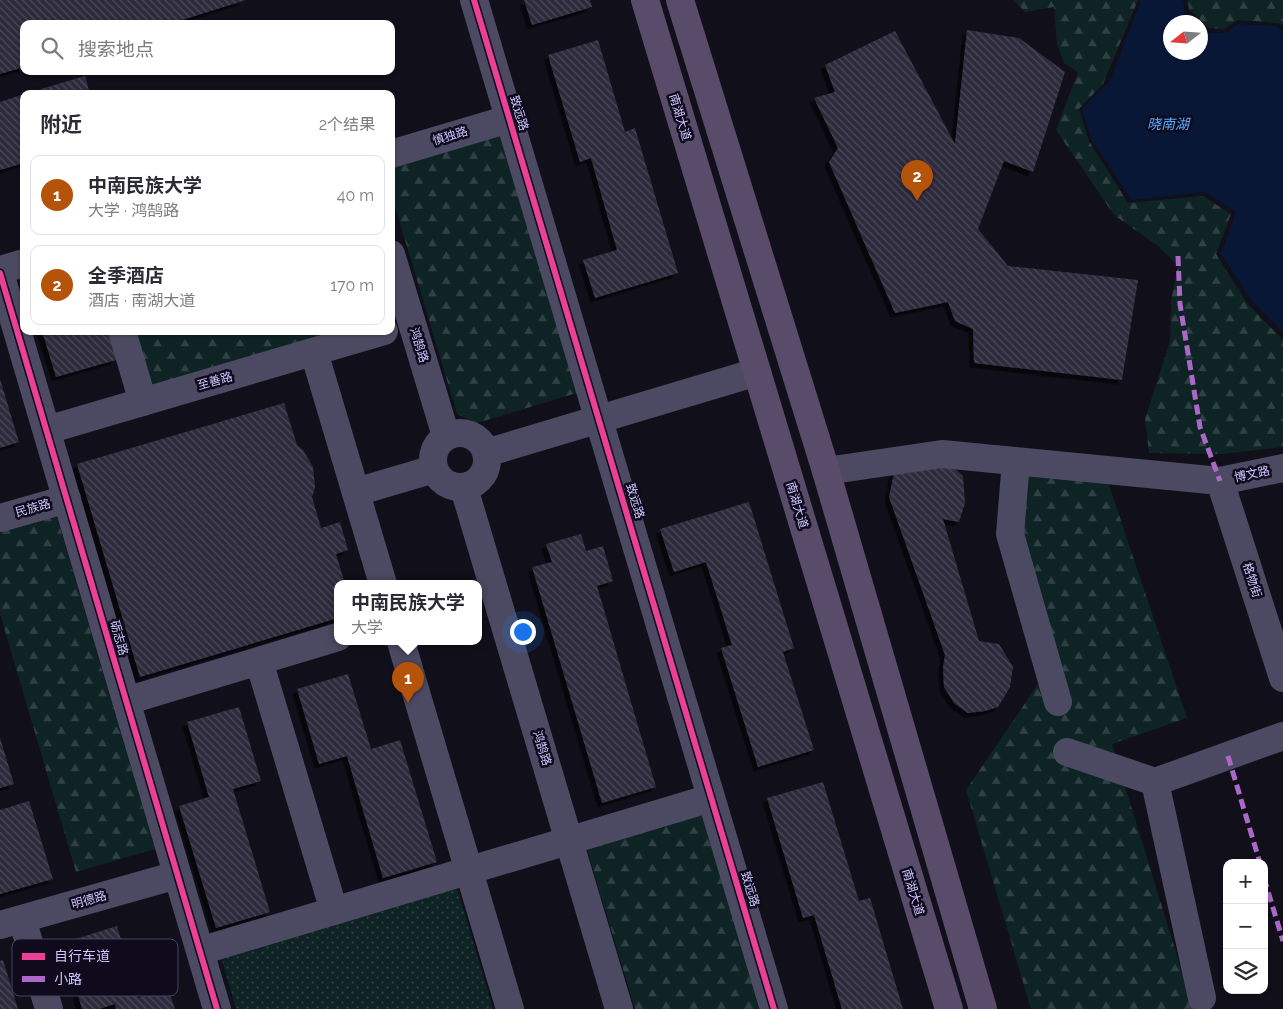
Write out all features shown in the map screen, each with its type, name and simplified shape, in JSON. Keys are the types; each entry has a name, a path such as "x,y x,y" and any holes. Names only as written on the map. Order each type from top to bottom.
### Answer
{"main road":[{"name":"南湖大道","path":"645,0 949,1009"},
{"path":"680,0 826,472 984,1009"}],"street":[{"name":"致远路","path":"474,0 774,1009"},
{"name":"慎独路","path":"395,153 509,119"},
{"path":"0,271 20,264"},
{"name":"砺志路","path":"0,271 217,1009"},
{"name":"鸿鹄路","path":"395,280 402,326 446,436"},
{"path":"123,335 143,402"},
{"name":"至善路","path":"47,430 371,335"},
{"path":"314,352 383,580"},
{"path":"486,453 757,372"},
{"path":"456,433 474,437 481,443 486,453 485,471 480,478 464,488 446,484 434,469 434,450 446,436 456,433"},
{"name":"博文路","path":"826,472 942,454 1220,481 1283,468"},
{"path":"1016,461 1010,534 1058,702"},
{"path":"356,492 434,469"},
{"name":"格物街","path":"1220,481 1283,678"},
{"name":"鸿鹄路","path":"464,488 486,592 569,840 620,1009"},
{"name":"民族路","path":"0,518 67,498"},
{"path":"126,701 334,638"},
{"path":"402,645 510,1009"},
{"path":"259,661 334,911"},
{"path":"1067,752 1155,782 1283,736"},
{"path":"1155,782 1202,998"},
{"path":"200,951 711,798"},
{"name":"明德路","path":"11,922 177,875"},
{"path":"11,922 18,939"},
{"path":"42,996 48,1009"}],"green space":[{"path":"1013,0 1138,0 1103,84 1079,109 1089,141 1128,203 1203,196 1231,214 1216,254 1247,303 1283,340 1283,447 1221,454 1149,453 1145,419 1170,341 1171,301 1178,266 1158,246 1114,215 1056,130 1078,72 1064,63 1057,44 1054,7 1025,12"},
{"path":"1188,0 1283,0 1283,26 1278,23 1238,20 1223,29 1208,28 1208,15 1194,15 1189,10"},
{"path":"502,131 580,392 477,423 457,414 395,206 395,163"},
{"path":"137,335 328,335 152,387"},
{"path":"1011,462 1109,485 1187,718 1112,744 1192,1004 1205,1009 1031,1009 966,790 1055,659 1010,534"},
{"path":"56,514 155,849 76,872 0,614 0,530"},
{"path":"703,811 762,1009 635,1009 586,846"},
{"path":"457,888 493,1009 236,1009 221,957"}],"water":[{"name":"晓南湖","path":"1141,0 1183,0 1187,15 1163,15 1163,60 1208,60 1208,33 1225,33 1238,24 1276,26 1283,31 1283,332 1252,301 1221,254 1236,212 1205,192 1132,200 1091,139 1082,109 1110,81"}],"building":[{"path":"0,0 246,0 182,20 20,20 20,68 0,74"},
{"path":"524,0 590,0 592,7 532,25"},
{"path":"967,30 1019,38 1065,72 1033,172 1004,161 978,229 1008,266 1138,280 1122,380 974,363 973,329 955,321 948,302 895,313 829,162 838,148 814,98 835,92 825,65 895,31 955,144"},
{"path":"598,40 625,132 635,128 678,273 595,298 583,260 617,250 591,158 580,162 548,55"},
{"path":"85,76 89,90 38,90"},
{"path":"20,95 20,164 0,170 0,102"},
{"path":"43,335 109,335 116,360 56,377"},
{"path":"0,379 19,442 0,448"},
{"path":"284,403 297,445 303,450 313,467 315,487 312,497 321,528 340,522 348,550 336,554 344,580 334,580 334,619 140,677 77,464"},
{"path":"948,463 963,476 965,503 959,522 943,519 979,641 999,644 1013,667 1010,687 998,707 968,713 954,703 944,687 943,668 945,655 889,497 894,473"},
{"path":"749,502 794,648 783,652 814,750 758,767 721,648 732,645 706,562 674,572 660,529"},
{"path":"581,534 586,551 603,546 613,581 597,586 656,787 602,803 532,567 552,562 546,544"},
{"path":"348,674 371,749 400,740 437,862 383,878 347,756 319,764 297,689"},
{"path":"239,707 261,781 233,789 270,912 216,928 179,806 209,797 187,722"},
{"path":"0,738 14,784 0,788"},
{"path":"823,782 859,901 870,898 903,1009 842,1009 814,915 803,918 767,798"},
{"path":"29,801 53,879 0,894 0,810"},
{"path":"117,926 121,939 76,939"},
{"path":"3,960 12,989 12,996 14,996 18,1009 0,1009 0,961"},
{"path":"78,996 137,996 138,998 144,996 171,996 175,1009 116,1009 115,1004 99,1009 82,1009"}],"marked path":[{"path":"1178,256 1180,304 1200,427 1220,481"},
{"path":"1228,756 1259,859"},
{"path":"1268,891 1283,941"}],"cycle path":[{"path":"474,0 774,1009"},
{"path":"0,273 217,1009"}],"place":[{"name":"全季酒店","path":"917,201"},
{"name":"中南民族大学","path":"408,703"}]}
